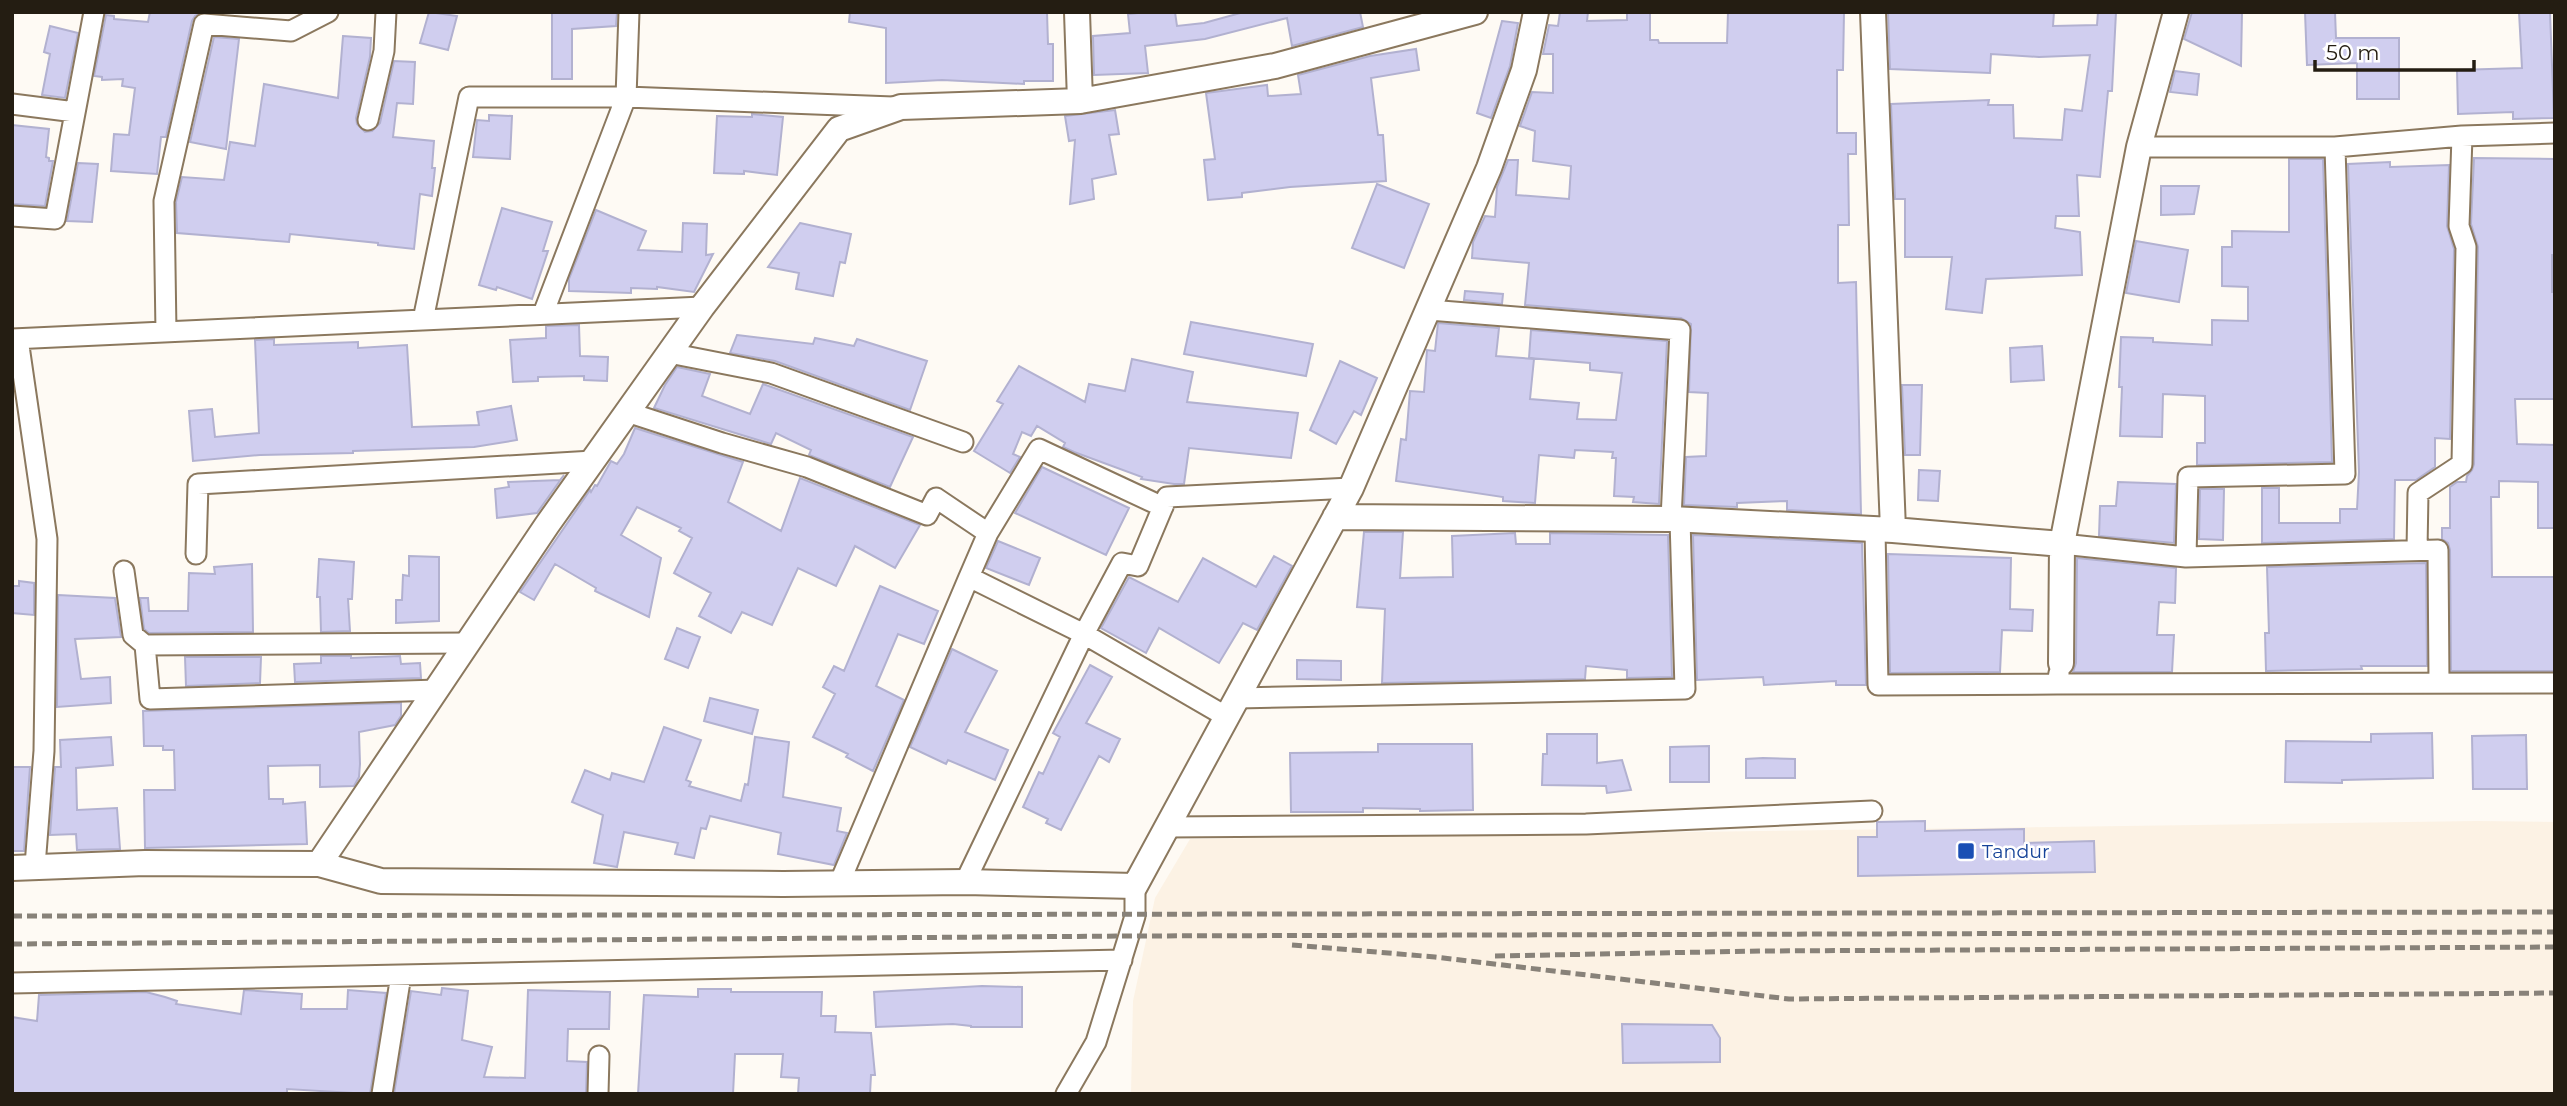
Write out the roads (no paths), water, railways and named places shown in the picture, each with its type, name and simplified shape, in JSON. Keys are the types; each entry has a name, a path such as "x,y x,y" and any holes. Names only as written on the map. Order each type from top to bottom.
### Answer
{"street":[{"path":"166,332 164,201 204,24 291,31 328,12"},
{"path":"368,120 384,51 386,12"},
{"path":"543,314 626,97 629,12"},
{"path":"1077,12 1080,101"},
{"path":"423,320 469,97 626,97 901,107 1080,101 1275,66 1475,12"},
{"path":"1066,1094 1096,1042 1135,916 1135,886 1351,488 1429,310 1489,168 1524,70 1536,12"},
{"path":"1873,12 1884,530 1878,685 2059,673 2439,682 2555,682"},
{"path":"2059,673 2062,544 2139,147 2175,12"},
{"path":"12,216 55,219 75,112 87,14"},
{"path":"12,104 75,112"},
{"path":"319,864 593,461 702,307 839,129 901,107"},
{"path":"2139,147 2335,147 2462,136 2555,133"},
{"path":"2417,550 2418,493 2462,464 2466,247 2459,226 2462,136"},
{"path":"2186,557 2188,477 2345,474 2335,147"},
{"path":"702,307 15,339 47,539 44,751 24,867 145,863 319,864 381,881 1135,886"},
{"path":"969,577 1232,708 1685,689 1675,519 1679,330 1429,310"},
{"path":"670,353 771,373 962,442"},
{"path":"628,412 807,467 927,515 936,498 988,533"},
{"path":"839,884 988,533 1039,449 1163,507"},
{"path":"196,554 198,484 593,461"},
{"path":"965,883 1084,634 1122,563 1138,566 1167,497 1351,488"},
{"path":"1335,517 1675,519 1884,530 2186,557 2438,550 2439,682"},
{"path":"124,571 133,635 145,645 468,643"},
{"path":"145,645 150,699 437,690"},
{"path":"1167,827 1586,824 1872,811"},
{"path":"12,983 1122,960"},
{"path":"382,1094 401,975"},
{"path":"598,1094 599,1056"}],"railway":[{"path":"12,916 2555,912"},
{"path":"12,944 1130,936 2555,932"},
{"path":"1292,945 1435,957 1789,999 2555,993"},
{"path":"1495,956 1760,951 2555,947"}],"place":[{"name":"Tandur","path":"1966,851"}]}
